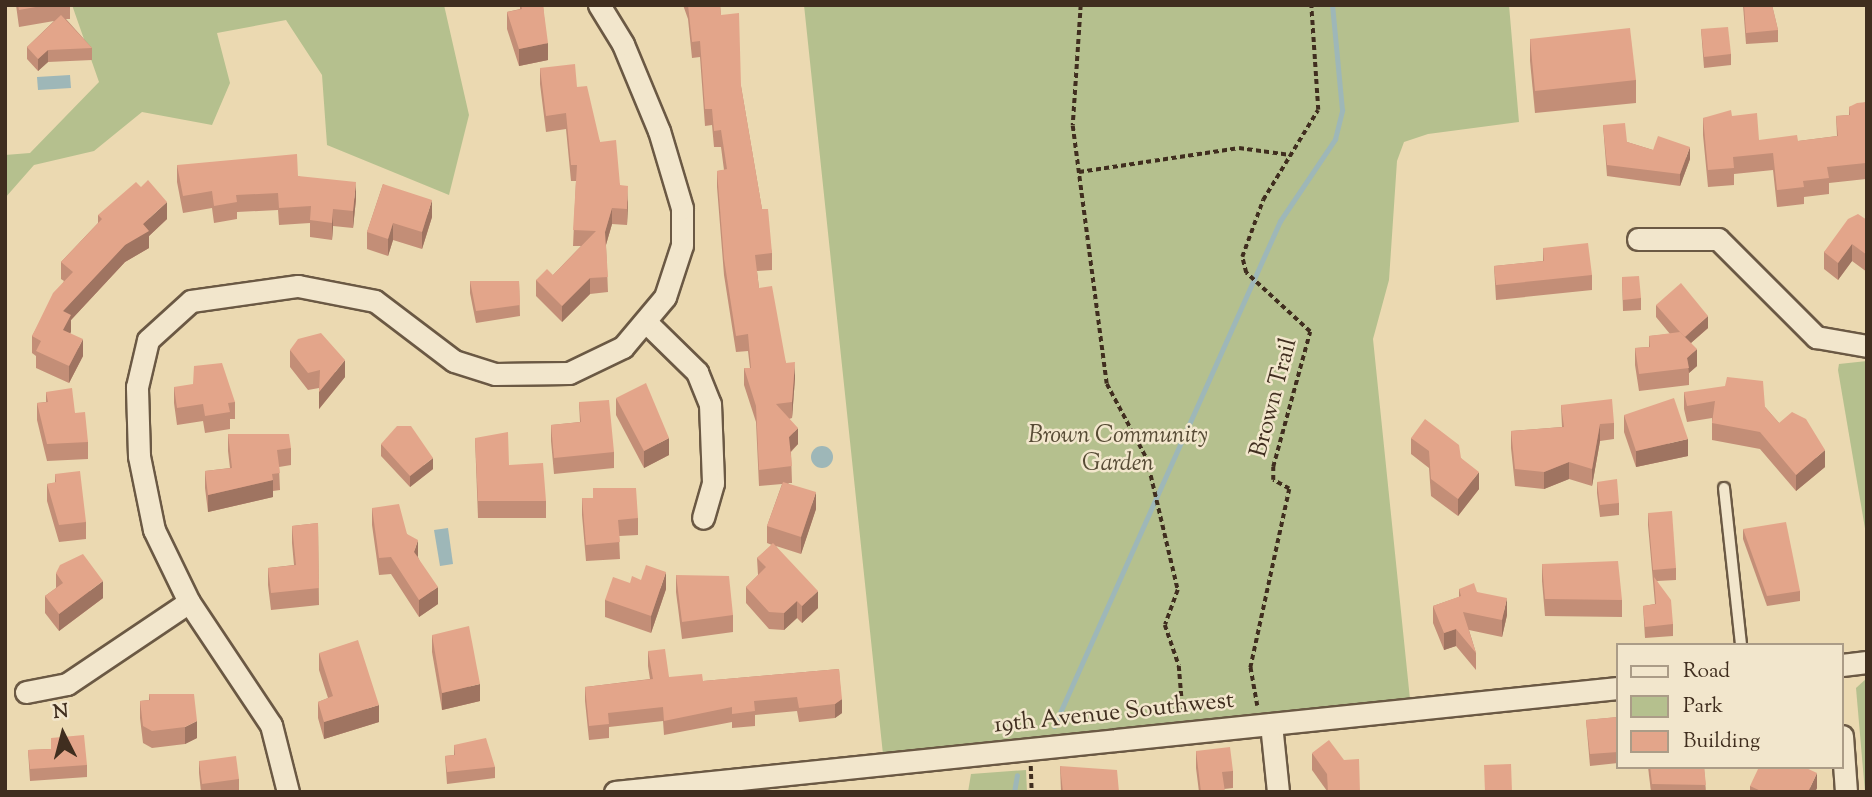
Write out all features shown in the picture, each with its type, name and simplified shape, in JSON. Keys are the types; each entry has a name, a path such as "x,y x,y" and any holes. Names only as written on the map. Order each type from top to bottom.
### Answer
{"street":[{"path":"288,792 271,725 189,601 154,530 139,456 140,367 148,340 170,315 216,294 325,286 375,301 454,361 522,377 586,368 649,324 676,268 682,208 644,94 599,5"},
{"path":"1638,239 1718,239 1816,337 1867,346"},
{"path":"649,324 697,372 710,404 713,483 703,518"},
{"path":"26,692 67,684 189,601"},
{"path":"1844,665 1867,662"},
{"name":"19th Avenue Southwest","path":"615,792 703,787 1264,716 1616,688"},
{"path":"1264,716 1278,792"},
{"path":"1844,764 1846,792"}],"lane":[{"path":"1724,488 1741,643"}],"path":[{"path":"1081,5 1073,126 1107,384 1147,459 1178,590 1165,625 1180,666 1183,715"},
{"name":"Brown Trail","path":"1264,716 1251,668 1289,489 1273,480 1273,467 1310,332 1246,273 1242,257 1263,200 1318,110 1311,5"},
{"path":"1079,172 1239,148 1291,155"},
{"path":"1030,768 1032,792"}],"green space":[{"path":"72,5 444,5 469,115 449,195 327,145 322,75 286,20 217,33 230,83 212,125 142,112 94,151 34,165 5,198 5,155 30,153 99,82"},
{"name":"Brown Community Garden","path":"804,5 1509,5 1519,122 1428,134 1404,142 1397,161 1389,280 1373,339 1411,709 884,764"},
{"path":"1867,361 1867,540 1838,370 1839,364"},
{"path":"1867,678 1867,792 1865,792 1856,688"},
{"path":"1026,770 1027,792 968,792 971,774"}],"water":[{"path":"70,75 71,88 38,90 37,77"},
{"path":"822,446 830,449 833,457 830,465 822,468 814,465 811,457 814,449"},
{"path":"448,528 453,564 440,566 434,530"}],"building":[{"path":"18,5 47,5 19,10"},
{"path":"521,5 543,5 548,43 519,49 507,12 522,9"},
{"path":"688,5 720,5 721,15 739,13 741,86 762,209 768,209 772,253 755,255 759,288 772,286 786,363 795,362 792,402 776,404 798,428 789,437 792,466 759,470 756,406 744,368 751,368 748,334 736,336 724,259 717,171 727,169 721,130 714,131 712,109 705,109 700,41 692,42"},
{"path":"1744,5 1772,5 1778,30 1746,33"},
{"path":"61,15 92,48 48,50 38,59 27,47"},
{"path":"1728,27 1731,54 1704,57 1701,29"},
{"path":"1630,28 1636,80 1535,91 1530,39"},
{"path":"575,64 577,87 587,86 600,142 616,140 620,185 628,186 627,209 612,208 605,232 608,277 590,278 562,306 536,280 547,269 553,275 596,231 573,230 577,165 571,165 566,113 546,116 540,68"},
{"path":"1867,102 1866,163 1827,167 1829,178 1803,181 1804,187 1777,190 1773,153 1733,157 1734,168 1708,170 1703,118 1731,110 1732,116 1757,113 1759,140 1797,135 1798,141 1838,136 1836,116 1850,115 1849,107"},
{"path":"1625,123 1627,142 1653,150 1658,136 1690,147 1680,174 1607,165 1603,125"},
{"path":"297,154 298,176 356,182 353,211 333,209 332,223 310,220 311,206 279,208 278,193 236,195 237,202 214,206 212,191 183,196 177,165"},
{"path":"148,180 167,202 143,224 149,231 125,245 63,311 71,315 63,330 83,339 69,366 36,351 41,341 32,336 53,293 73,272 61,262 102,219 98,215 136,182 141,187"},
{"path":"383,184 432,200 422,232 393,223 388,239 367,232"},
{"path":"1858,214 1867,220 1867,255 1852,244 1838,263 1824,252 1848,219"},
{"path":"1588,243 1592,275 1496,285 1494,266 1544,261 1543,248"},
{"path":"1639,276 1641,298 1623,300 1622,277"},
{"path":"470,281 519,281 520,305 476,311"},
{"path":"1681,283 1708,316 1685,337 1656,305"},
{"path":"1680,332 1697,349 1687,358 1689,368 1639,374 1635,348 1650,347 1649,336"},
{"path":"321,333 345,360 319,392 320,370 308,373 290,350 298,339"},
{"path":"222,363 235,402 228,403 230,412 205,416 203,404 177,408 174,387 193,384 194,366"},
{"path":"1727,377 1763,381 1765,407 1779,423 1792,412 1806,419 1825,450 1796,475 1760,432 1712,423 1715,401 1687,406 1684,392 1725,386"},
{"path":"646,383 669,438 644,451 616,398"},
{"path":"72,388 75,413 85,412 88,442 47,444 37,403 48,402 46,392"},
{"path":"1674,398 1688,439 1636,451 1624,415"},
{"path":"1612,399 1614,423 1600,424 1592,469 1569,462 1544,472 1515,469 1511,431 1564,427 1561,405"},
{"path":"609,400 614,452 554,458 551,425 581,422 579,402"},
{"path":"1425,419 1459,445 1461,458 1479,472 1458,499 1431,479 1429,451 1411,438"},
{"path":"397,426 411,426 433,458 410,476 381,444"},
{"path":"508,432 509,465 543,463 546,501 478,501 475,438"},
{"path":"228,434 289,434 291,448 277,450 280,473 272,474 273,480 208,495 205,471 232,468"},
{"path":"80,471 86,522 59,525 47,484 56,482 55,474"},
{"path":"1617,479 1619,503 1600,505 1597,482"},
{"path":"783,482 816,492 801,537 767,526"},
{"path":"593,488 636,488 638,518 618,520 620,542 586,545 582,498 593,498"},
{"path":"399,504 407,534 418,540 414,552 438,587 419,600 391,557 379,558 372,508"},
{"path":"1672,511 1676,568 1653,570 1648,513"},
{"path":"1786,522 1800,591 1767,596 1743,529"},
{"path":"318,523 319,588 271,593 268,568 296,565 292,526"},
{"path":"773,543 818,591 802,606 797,601 784,613 769,612 746,587 766,567 757,558"},
{"path":"83,554 103,581 59,614 45,596 63,583 56,573 60,565"},
{"path":"1618,561 1622,600 1545,599 1542,564"},
{"path":"646,565 666,572 651,616 605,600 613,577 630,583 632,576 641,580"},
{"path":"676,575 729,576 733,615 682,622"},
{"path":"1654,577 1671,600 1673,624 1645,627 1643,606 1656,604"},
{"path":"1474,583 1477,592 1507,598 1502,620 1463,612 1476,653 1456,629 1444,633 1433,606 1461,596 1459,589"},
{"path":"469,626 480,684 442,693 432,635"},
{"path":"358,640 379,705 324,722 318,702 333,696 319,653"},
{"path":"665,649 669,677 702,674 703,681 839,669 842,699 835,704 799,708 797,697 754,701 755,711 732,714 732,707 664,721 663,707 608,713 609,724 589,726 585,687 653,679 648,651"},
{"path":"149,694 194,694 197,721 185,727 152,731 143,726 140,701 150,700"},
{"path":"1616,717 1616,752 1590,754 1586,720"},
{"path":"84,735 87,765 30,769 28,750 51,749 51,738"},
{"path":"486,738 495,767 447,772 445,756 455,755 454,745"},
{"path":"1329,740 1344,760 1359,759 1360,792 1328,792 1327,774 1312,753"},
{"path":"1230,747 1233,771 1222,772 1225,792 1201,792 1196,751"},
{"path":"236,756 239,779 202,784 199,761"},
{"path":"1511,764 1512,792 1485,792 1484,765"},
{"path":"1060,766 1117,770 1119,792 1063,792"},
{"path":"1650,769 1704,769 1706,785 1652,784"},
{"path":"1758,769 1808,769 1817,773 1808,792 1763,792 1750,786"}],"waterway":[{"path":"1054,726 1280,221 1335,139 1342,110 1332,5"},
{"path":"1014,792 1017,775"}]}
